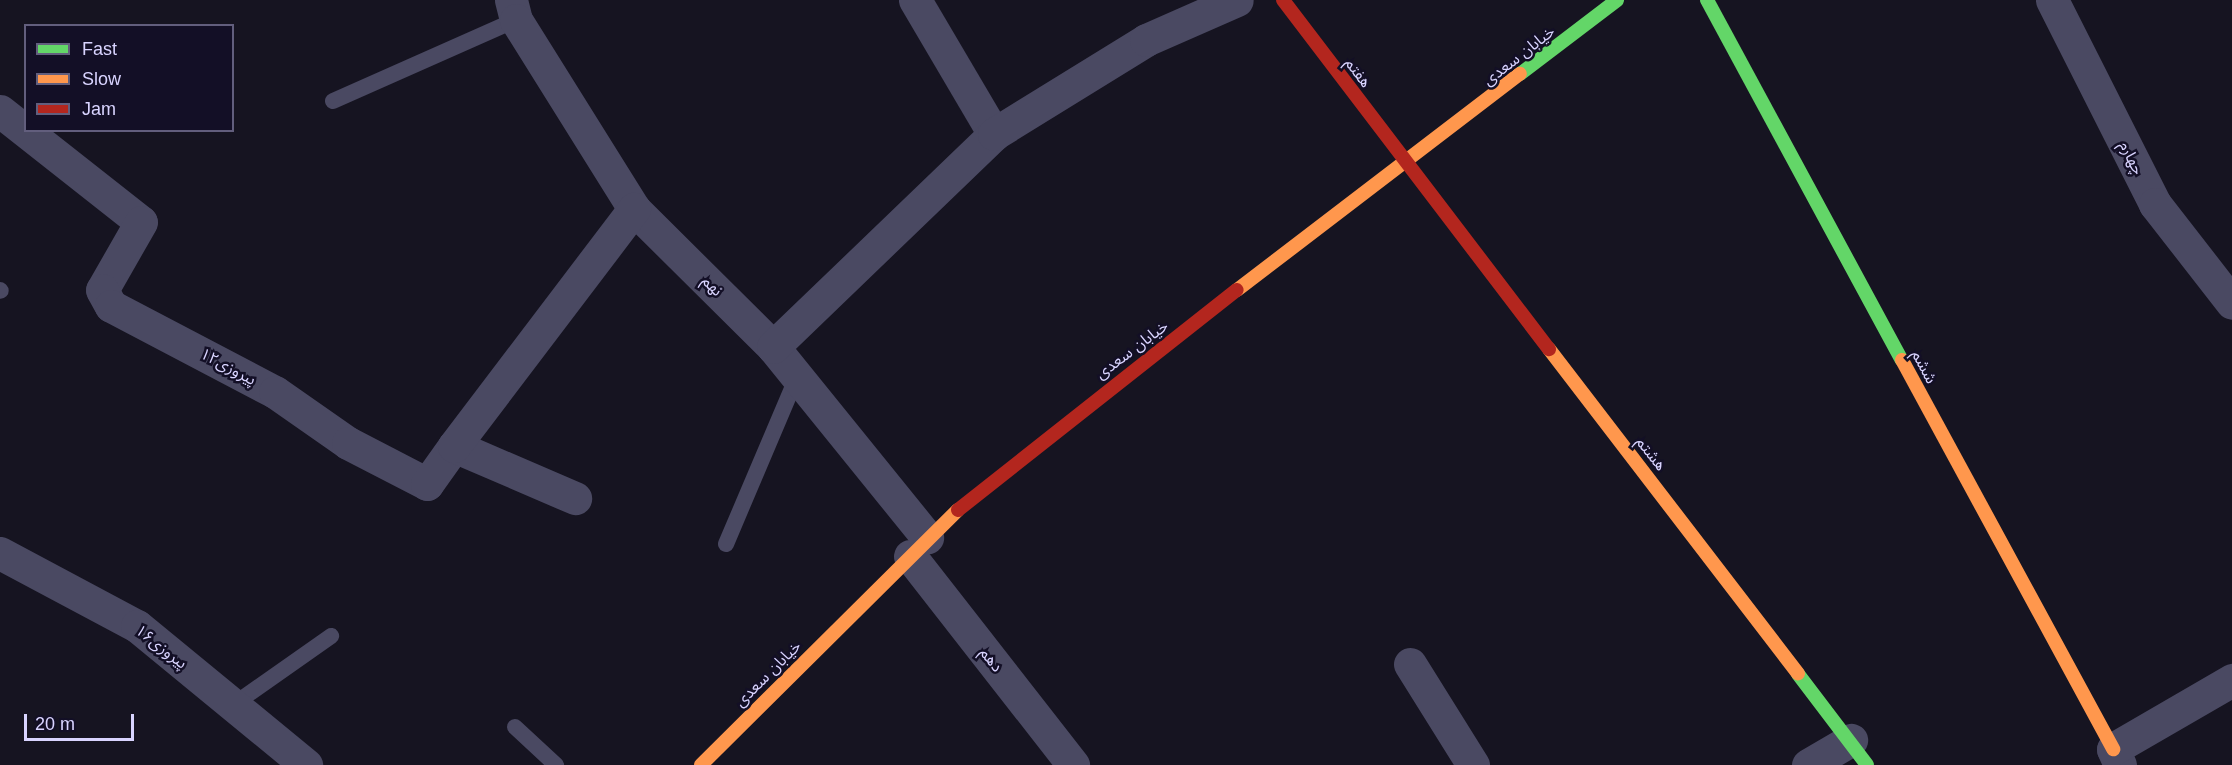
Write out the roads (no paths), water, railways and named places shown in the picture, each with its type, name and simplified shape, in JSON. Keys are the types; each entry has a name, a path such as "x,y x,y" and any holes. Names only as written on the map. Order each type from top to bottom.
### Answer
{"street":[{"path":"915,0 994,134"},
{"path":"773,346 994,134 1146,40 1238,0"},
{"name":"هفتم","path":"1283,0 1406,165"},
{"name":"خیابان سعدی","path":"701,765 918,547 1057,427 1406,165 1617,0"},
{"name":"ششم","path":"1707,0 2116,757"},
{"name":"چهارم","path":"2052,0 2155,204 2232,303"},
{"name":"نهم","path":"514,10 634,209 773,346 918,547"},
{"name":"پیروزی۱۲","path":"0,111 24,124"},
{"name":"پیروزی۱۲","path":"45,136 141,222 102,290 111,306 275,392 348,443 427,484 454,446"},
{"name":"هشتم","path":"1406,165 1859,753"},
{"path":"574,498 454,446 634,209"},
{"name":"دهم","path":"918,547 1073,765"},
{"name":"پیروزی۱۶","path":"0,553 136,626 306,765"},
{"path":"1410,664 1473,765"},
{"path":"2116,757 2232,680"},
{"path":"1808,765 1859,753"}],"lane":[{"path":"333,100 514,10"},
{"path":"726,544 797,377"},
{"path":"233,705 331,636"},
{"path":"515,727 556,765"}]}
